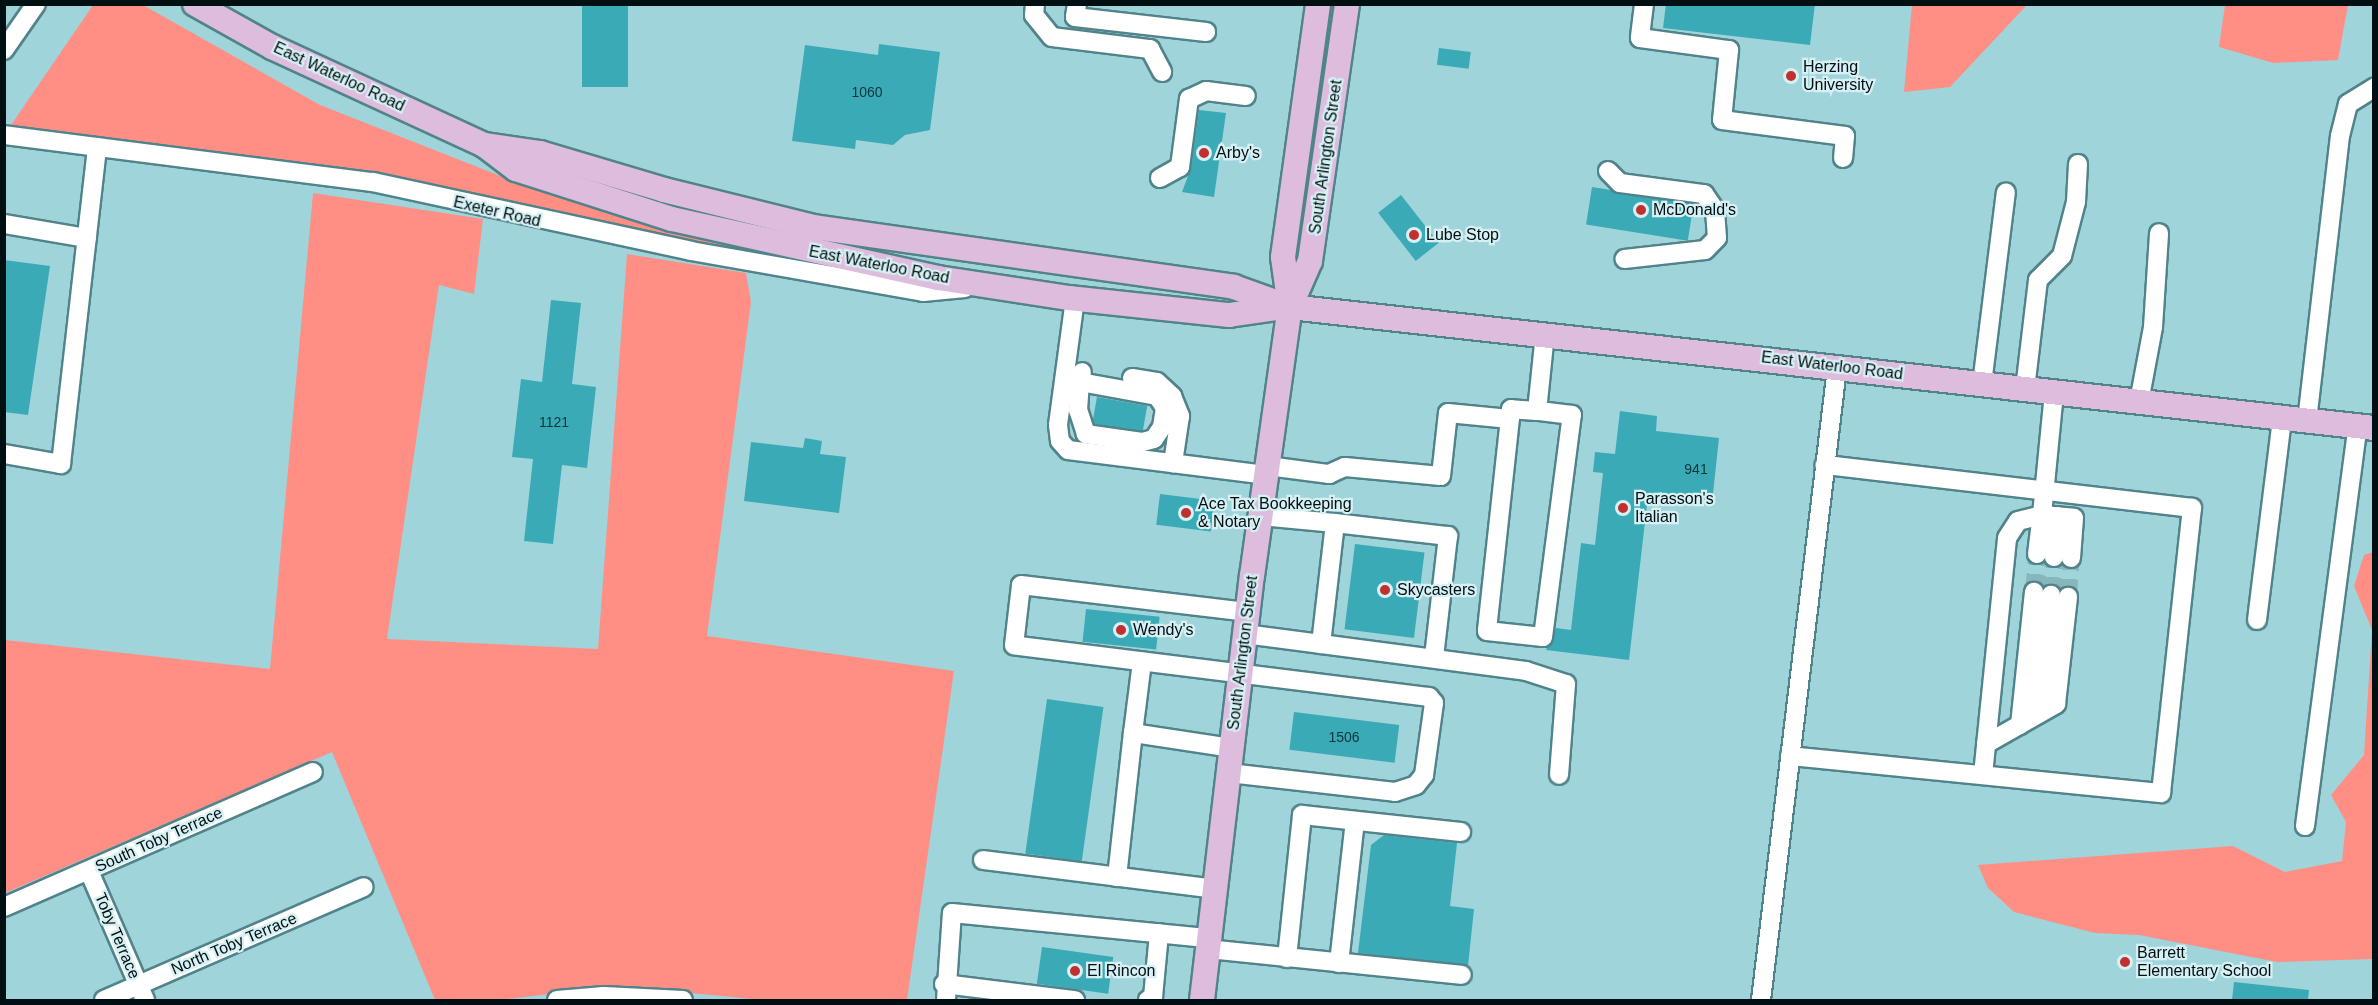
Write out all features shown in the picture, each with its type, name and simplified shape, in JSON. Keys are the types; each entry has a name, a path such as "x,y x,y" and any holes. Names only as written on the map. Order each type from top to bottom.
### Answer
{"main road":[{"name":"East Waterloo Road","path":"195,4 272,47 484,145 516,169 672,219 988,285 1075,299 1229,315 1290,307 2366,427"},
{"name":"South Arlington Street","path":"1202,1000 1246,623 1290,307 1283,257 1318,4"},
{"name":"South Arlington Street","path":"1290,307 1310,261 1347,4"},
{"name":"East Waterloo Road","path":"484,145 540,153 664,190 814,227 1234,287 1290,307"}],"street":[{"path":"4,50 36,4"},
{"path":"1035,4 1034,15 1052,37 1150,50 1162,72"},
{"path":"1077,4 1075,17 1206,32"},
{"path":"1644,4 1640,38 1730,50 1722,120 1845,136 1843,158"},
{"path":"2307,420 2340,136 2348,104 2373,88"},
{"path":"1160,178 1180,167 1189,99 1206,91 1246,96"},
{"name":"Exeter Road","path":"4,135 372,182 548,224 923,292 988,285"},
{"path":"4,453 61,464 97,147"},
{"path":"2025,389 2038,280 2062,256 2076,202 2078,164"},
{"path":"1608,171 1620,183 1704,194 1715,210 1718,238 1705,250 1625,260"},
{"path":"1982,384 2006,192"},
{"path":"4,224 87,238"},
{"path":"2139,402 2153,327 2159,233"},
{"path":"1075,299 1076,374 1078,410 1086,434 1142,442 1154,439 1162,427 1165,408 1157,396 1076,374"},
{"path":"1537,411 1545,334"},
{"path":"1761,1000 1837,368"},
{"path":"1076,374 1060,441 1068,450 1173,463 1329,474 1345,467 1441,476 1448,413 1510,419"},
{"path":"1076,374 1158,382 1172,396 1180,416 1173,463"},
{"path":"2054,392 2044,491 2058,516 2054,556 2058,516"},
{"path":"1511,409 1537,411 1572,415 1543,637 1487,631 1511,409"},
{"path":"2257,620 2282,418"},
{"path":"2305,826 2366,427"},
{"path":"1790,756 2161,793 2192,508 1825,465"},
{"path":"1261,516 1449,536 1434,657"},
{"path":"1983,775 2007,538 2018,521 2058,516"},
{"path":"1321,644 1335,523"},
{"path":"1229,773 1395,792 1416,785 1424,775 1434,703 1429,697 1240,676 1014,645 1021,585 1246,623 1321,644 1434,657 1526,671 1566,684 1559,775"},
{"path":"1986,744 2056,704 2051,595"},
{"path":"2020,725 2051,595"},
{"path":"2038,714 2051,595"},
{"path":"1117,877 1142,662"},
{"path":"1133,733 1232,748"},
{"name":"South Toby Terrace","path":"4,907 89,872 314,772"},
{"path":"1287,958 1302,815 1461,832"},
{"path":"1339,963 1355,821"},
{"path":"983,861 1215,890"},
{"name":"Toby Terrace","path":"89,872 141,993"},
{"name":"North Toby Terrace","path":"104,1000 141,993 364,887"},
{"path":"1075,1000 945,992 952,913 1159,933 1287,958 1462,975"},
{"path":"1148,1000 1153,997 1159,933"},
{"path":"557,1000 604,996 683,1000"}],"shaded area":[{"path":"1912,4 2027,5 1950,87 1904,92"},
{"path":"93,5 143,5 320,105 536,190 762,255 9,128"},
{"path":"2225,5 2348,5 2338,60 2273,63 2219,47"},
{"path":"313,193 483,219 474,294 439,285 387,639 598,649 627,254 746,273 751,302 707,636 954,671 907,1000 763,1000 617,986 499,1000 435,1000 332,752 5,893 5,640 270,669"},
{"path":"2373,552 2373,959 2277,962 2139,935 2095,933 2014,912 1988,888 1978,865 2233,846 2285,872 2342,861 2346,822 2331,795 2364,755 2372,630 2354,586 2364,555"}],"building":[{"path":"582,4 628,4 628,87 582,87"},
{"path":"1666,4 1815,4 1810,45 1663,28"},
{"path":"879,44 940,52 930,130 905,135 893,145 856,140 855,149 792,141 805,45 878,55"},
{"path":"1439,48 1471,52 1469,69 1437,65"},
{"name":"Arby's","path":"1199,110 1226,113 1214,197 1182,192 1191,168"},
{"name":"McDonald's","path":"1592,187 1694,203 1688,241 1586,225"},
{"name":"Lube Stop","path":"1401,195 1439,243 1416,261 1378,213"},
{"path":"4,260 50,266 28,415 4,412"},
{"path":"551,300 581,303 572,384 596,387 587,468 562,465 553,544 524,541 533,459 512,457 521,379 542,382"},
{"path":"1097,397 1147,406 1143,432 1092,424"},
{"name":"Parasson's Italian","path":"1620,411 1657,416 1656,431 1719,438 1712,503 1648,496 1629,660 1546,650 1556,628 1571,630 1581,543 1595,545 1603,473 1593,472 1595,452 1615,454"},
{"path":"805,438 822,441 820,454 846,457 839,513 744,501 751,442 803,448"},
{"name":"Ace Tax Bookkeeping & Notary","path":"1160,494 1215,501 1211,531 1156,525"},
{"name":"Skycasters","path":"1355,544 1424,553 1414,638 1345,629"},
{"name":"Wendy's","path":"1086,609 1160,617 1156,650 1083,642"},
{"path":"1047,699 1103,707 1082,861 1025,853"},
{"path":"1294,712 1399,725 1395,763 1289,750"},
{"path":"1384,835 1457,843 1450,906 1474,909 1468,966 1358,953 1371,845"},
{"name":"El Rincon","path":"1042,947 1113,957 1108,994 1037,984"},
{"path":"2234,982 2309,990 2308,1000 2232,1000"}],"tunnel":[{"path":"2034,592 2037,554"},
{"path":"2051,595 2054,557"},
{"path":"2068,597 2071,558"}],"place":[{"name":"Herzing University","path":"1791,76"},
{"name":"Arby's","path":"1204,153"},
{"name":"McDonald's","path":"1641,210"},
{"name":"Lube Stop","path":"1414,235"},
{"name":"Parasson's Italian","path":"1623,508"},
{"name":"Ace Tax Bookkeeping & Notary","path":"1186,513"},
{"name":"Skycasters","path":"1385,590"},
{"name":"Wendy's","path":"1121,630"},
{"name":"Barrett Elementary School","path":"2125,962"},
{"name":"El Rincon","path":"1075,971"}]}
